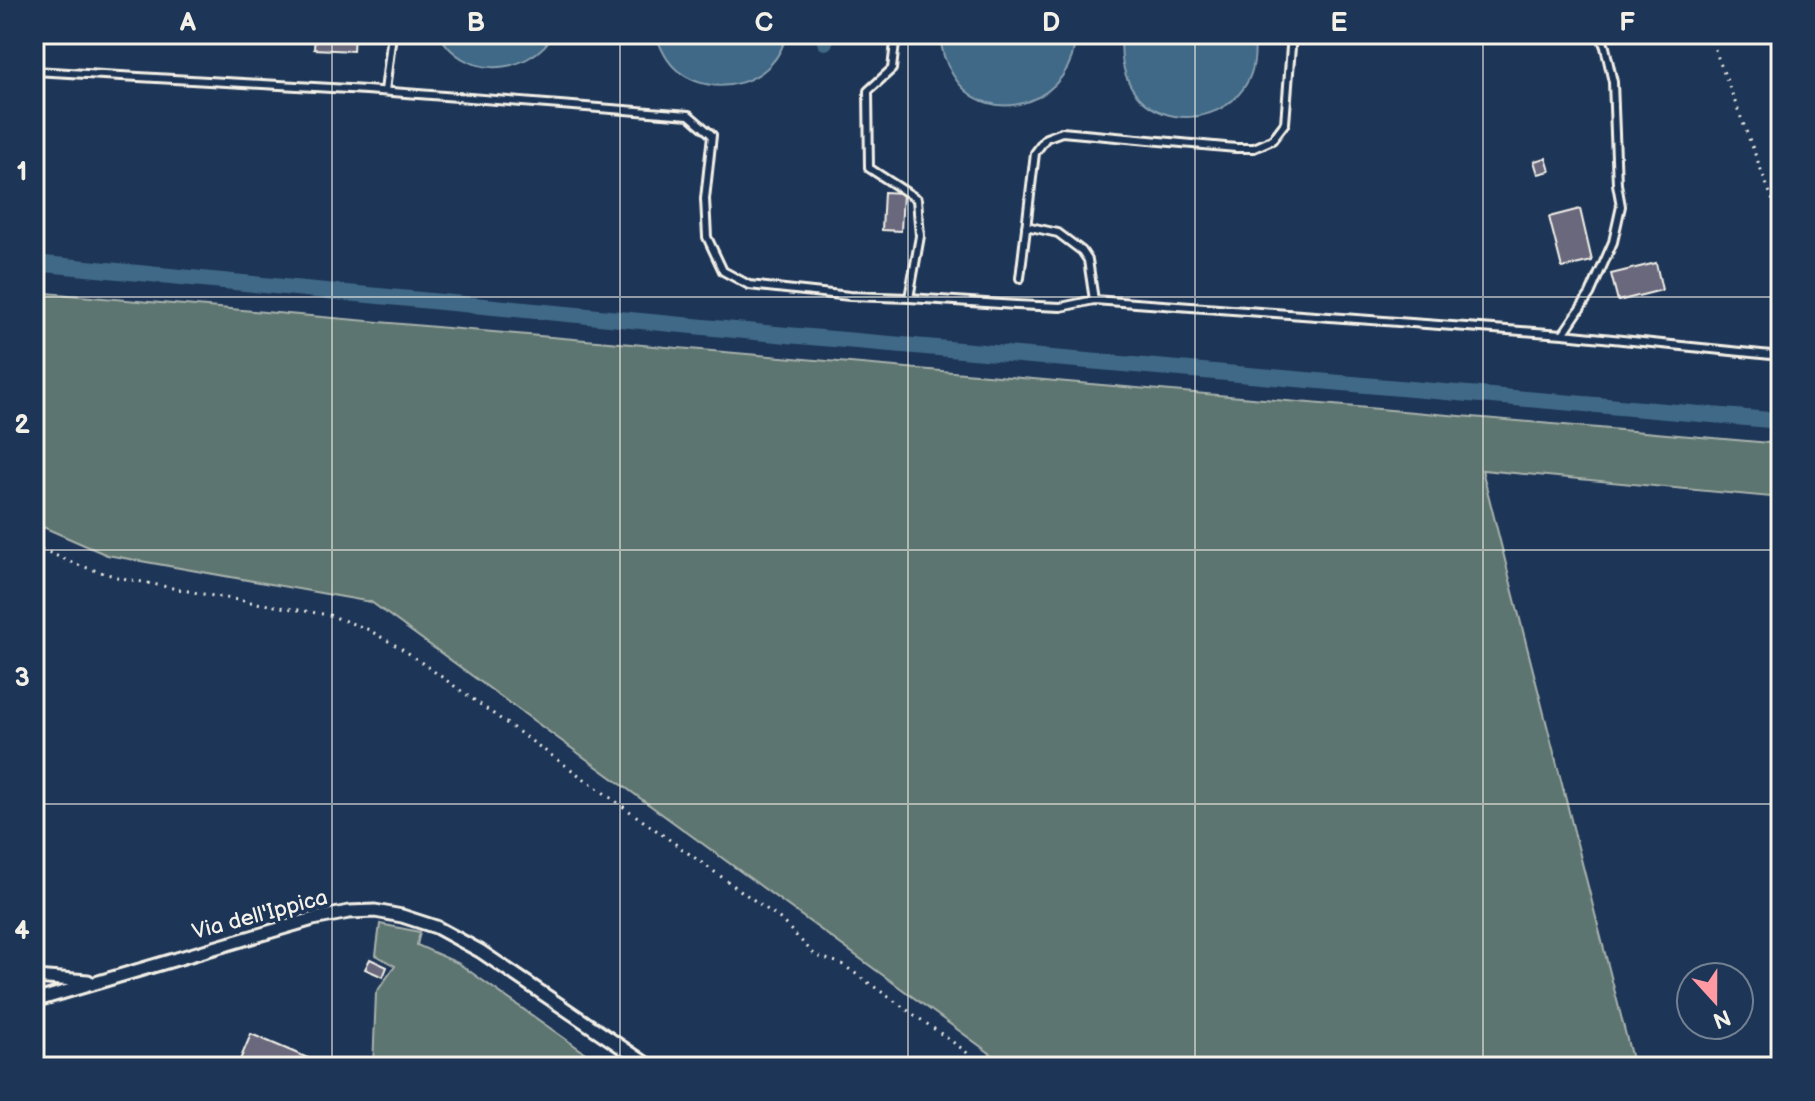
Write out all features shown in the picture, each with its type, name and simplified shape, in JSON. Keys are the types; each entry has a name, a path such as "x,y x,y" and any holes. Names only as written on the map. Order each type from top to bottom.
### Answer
{"street":[{"name":"Via dell'Ippica","path":"34,1001 313,919 358,911 385,912 428,924 470,945 651,1067"},
{"path":"34,977 96,982"}],"lane":[{"path":"385,91 392,34"},
{"path":"896,34 892,69 868,91 869,168 917,199 920,236 909,298"},
{"path":"1020,278 1035,153 1046,138 1062,132 1254,148 1272,140 1285,123 1292,34"},
{"path":"1563,334 1590,294 1613,242 1621,206 1616,170 1613,82 1600,34"},
{"path":"34,71 385,91 689,115 712,135 705,199 707,237 723,271 749,285 850,296 1061,307 1094,300 1563,334 1781,356"},
{"path":"1026,226 1058,233 1082,251 1088,260 1094,300"}],"path":[{"path":"1709,34 1781,222"},
{"path":"34,546 78,565 117,577 329,615 381,636 779,918 816,956 849,969 964,1050 982,1067"}],"green space":[{"path":"34,292 1781,444 1781,498 1482,470 1634,1067 1004,1067 1002,1062 371,602 107,555 34,523"},
{"path":"380,924 420,932 417,945 458,963 605,1067 373,1067 376,993 395,966 376,955"}],"water":[{"path":"438,34 554,34 544,46 520,62 491,67 462,59"},
{"path":"655,34 786,34 771,65 758,75 742,82 709,85 678,71 667,59"},
{"path":"941,34 1075,34 1072,57 1062,77 1047,92 1028,101 1008,105 988,103 969,93 948,65 942,50"},
{"path":"1122,34 1253,34 1252,68 1239,94 1217,110 1190,117 1163,113 1140,98 1125,72"}],"building":[{"path":"315,34 354,34 353,51 314,49"},
{"path":"1546,158 1550,171 1538,174 1534,161"},
{"path":"884,192 903,193 901,231 882,230"},
{"path":"1580,209 1592,261 1562,268 1549,217"},
{"path":"1656,263 1662,290 1618,301 1611,274"},
{"path":"370,959 387,967 383,977 365,969"},
{"path":"251,1034 329,1067 237,1067"}],"waterway":[{"path":"825,42 826,34"},
{"path":"34,263 787,335 1781,421"}]}
